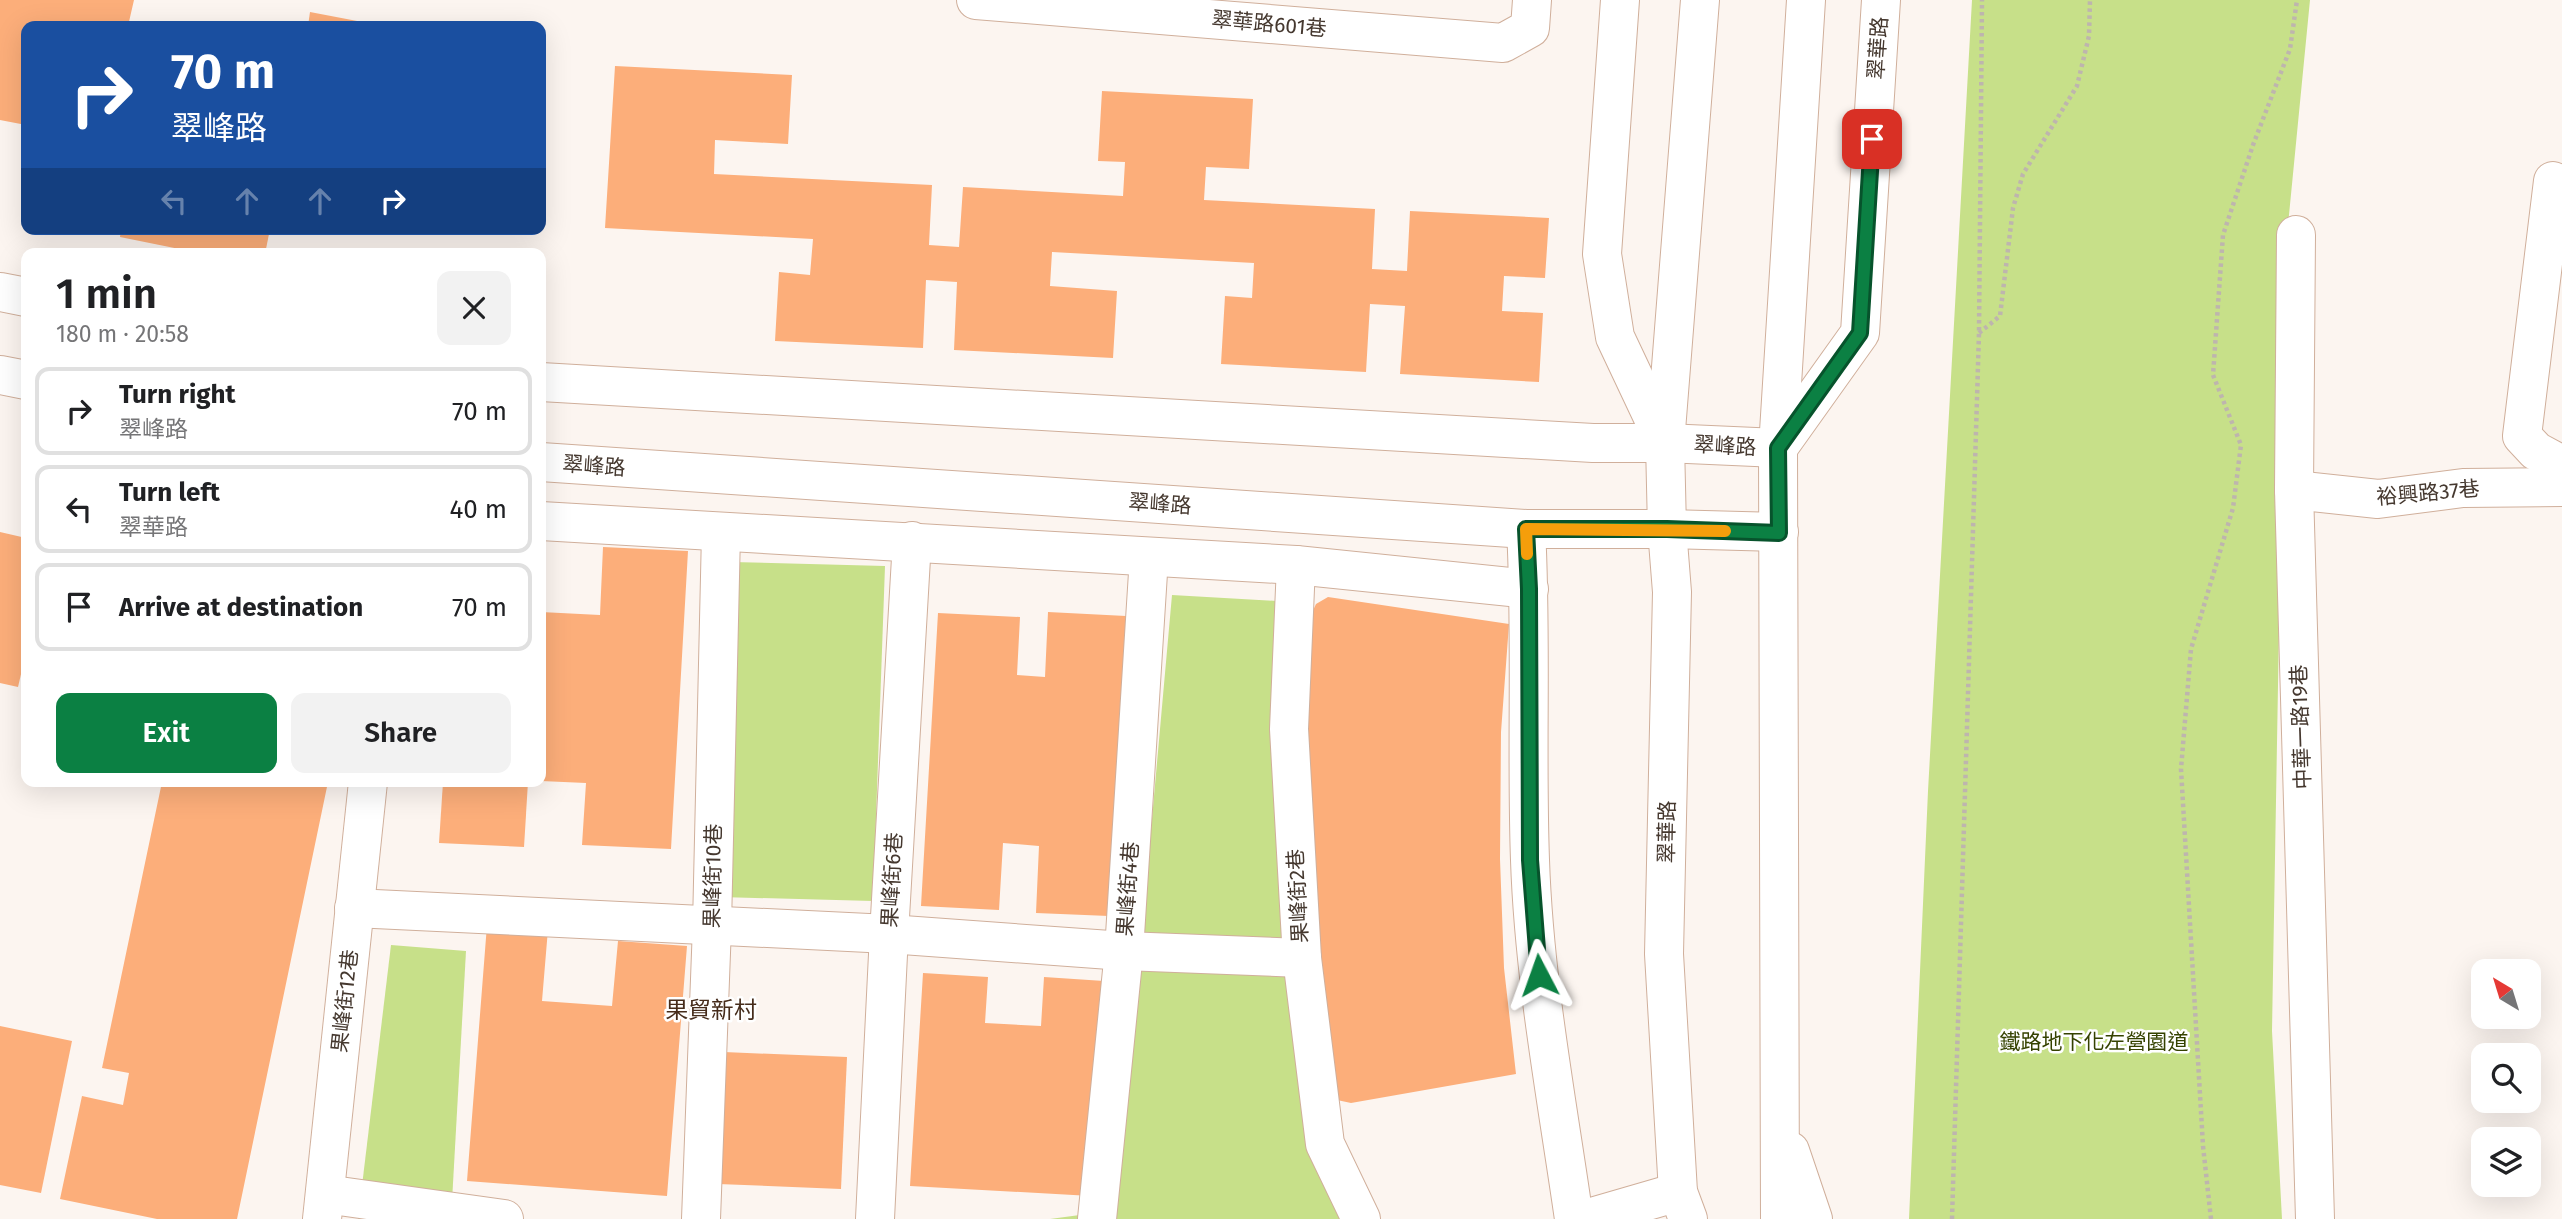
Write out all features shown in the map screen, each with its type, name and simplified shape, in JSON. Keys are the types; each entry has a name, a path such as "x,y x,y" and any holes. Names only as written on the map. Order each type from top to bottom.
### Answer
{"street":[{"name":"翠華路601巷","path":"976,0 1503,43 1530,28 1532,0"},
{"name":"翠華路","path":"1620,0 1602,254 1615,337 1665,443"},
{"name":"翠華路","path":"1682,1210 1664,954 1672,592 1665,443 1700,0"},
{"path":"1780,1219 1778,448 1806,0"},
{"name":"翠華路","path":"1778,448 1860,333 1881,0"},
{"path":"2553,181 2522,436 2536,451 2562,465"},
{"name":"中華一路19巷","path":"2295,235 2294,489 2315,1219"},
{"path":"0,292 21,296"},
{"path":"0,375 21,379"},
{"name":"翠峰路","path":"546,382 1593,443 1778,448"},
{"name":"翠峰路","path":"546,462 1526,529 1667,529 1779,533"},
{"name":"裕興路37巷","path":"2294,489 2378,499 2463,488 2562,488"},
{"path":"546,521 1296,565 1529,589"},
{"path":"1526,529 1529,589 1531,873 1539,975 1574,1219"},
{"name":"果峰街10巷","path":"701,1219 712,926 721,533"},
{"name":"果峰街6巷","path":"875,1219 888,934 912,541"},
{"name":"果峰街4巷","path":"1097,1219 1124,951 1149,557"},
{"name":"果峰街2巷","path":"1296,565 1289,729 1302,958 1325,1144 1361,1219"},
{"name":"果峰街12巷","path":"324,1207 367,787"},
{"path":"354,908 888,934 1124,951 1302,958"},
{"path":"1780,1119 1813,1219"},
{"path":"324,1207 504,1219"},
{"path":"1585,1219 1682,1210"}],"path":[{"path":"1952,1219 1979,333 1982,0"},
{"path":"1979,333 2000,316 2013,208 2023,174 2077,86 2089,36 2090,0"},
{"path":"2211,1219 2203,1146 2181,769 2191,649 2233,508 2241,445 2213,375 2222,235 2290,49 2297,0"}],"green space":[{"name":"鐵路地下化左營園道","path":"1972,0 2310,0 2288,225 2281,513 2272,1031 2282,1219 1909,1219 1928,791"},
{"path":"732,562 885,566 873,901 720,897"},
{"path":"1172,595 1277,601 1343,1219 1050,1219 1117,1210"},
{"path":"391,945 466,951 451,1219 358,1219"}],"building":[{"path":"0,0 134,0 129,21 21,21 21,124 0,120"},
{"path":"310,12 357,21 309,21"},
{"path":"615,66 792,75 788,144 715,140 714,174 932,185 929,245 959,247 963,187 1123,196 1125,162 1098,161 1102,91 1253,99 1249,169 1206,167 1204,200 1375,209 1372,269 1407,271 1410,211 1549,218 1545,278 1504,276 1502,311 1543,313 1539,382 1400,374 1405,306 1370,304 1366,372 1221,364 1225,296 1252,298 1254,263 1052,252 1050,286 1117,291 1113,358 954,350 957,282 926,280 923,348 775,341 779,272 810,275 813,239 605,228"},
{"path":"269,235 266,248 174,248 120,237"},
{"path":"0,532 21,537 21,674 18,687 0,683"},
{"path":"603,547 688,551 671,849 582,845 586,783 546,781 546,612 600,615"},
{"path":"1328,597 1509,624 1501,732 1500,859 1504,968 1516,1074 1351,1103 1337,1100 1331,1085 1304,731 1310,617 1316,604"},
{"path":"1048,612 1126,616 1109,916 1036,913 1039,846 1003,843 999,910 921,906 938,613 1020,617 1017,675 1045,677"},
{"path":"161,787 327,787 237,1219 157,1219 60,1199 82,1096 123,1105 129,1073 102,1068"},
{"path":"443,787 528,787 524,847 439,843"},
{"path":"487,925 548,929 542,1001 612,1006 618,941 687,946 667,1196 467,1181"},
{"path":"923,973 988,977 985,1023 1041,1026 1044,977 1104,981 1091,1196 910,1186"},
{"path":"0,1026 72,1041 41,1193 0,1185"},
{"path":"724,1052 847,1057 841,1189 718,1184"}],"slow traffic":[{"path":"1527,554 1526,529 1725,531"}],"district":[{"name":"果貿新村","path":"711,1010"}],"route":[{"path":"1539,975 1530,860 1529,589 1526,529 1667,529 1779,533 1778,448 1860,333 1872,139"}]}
